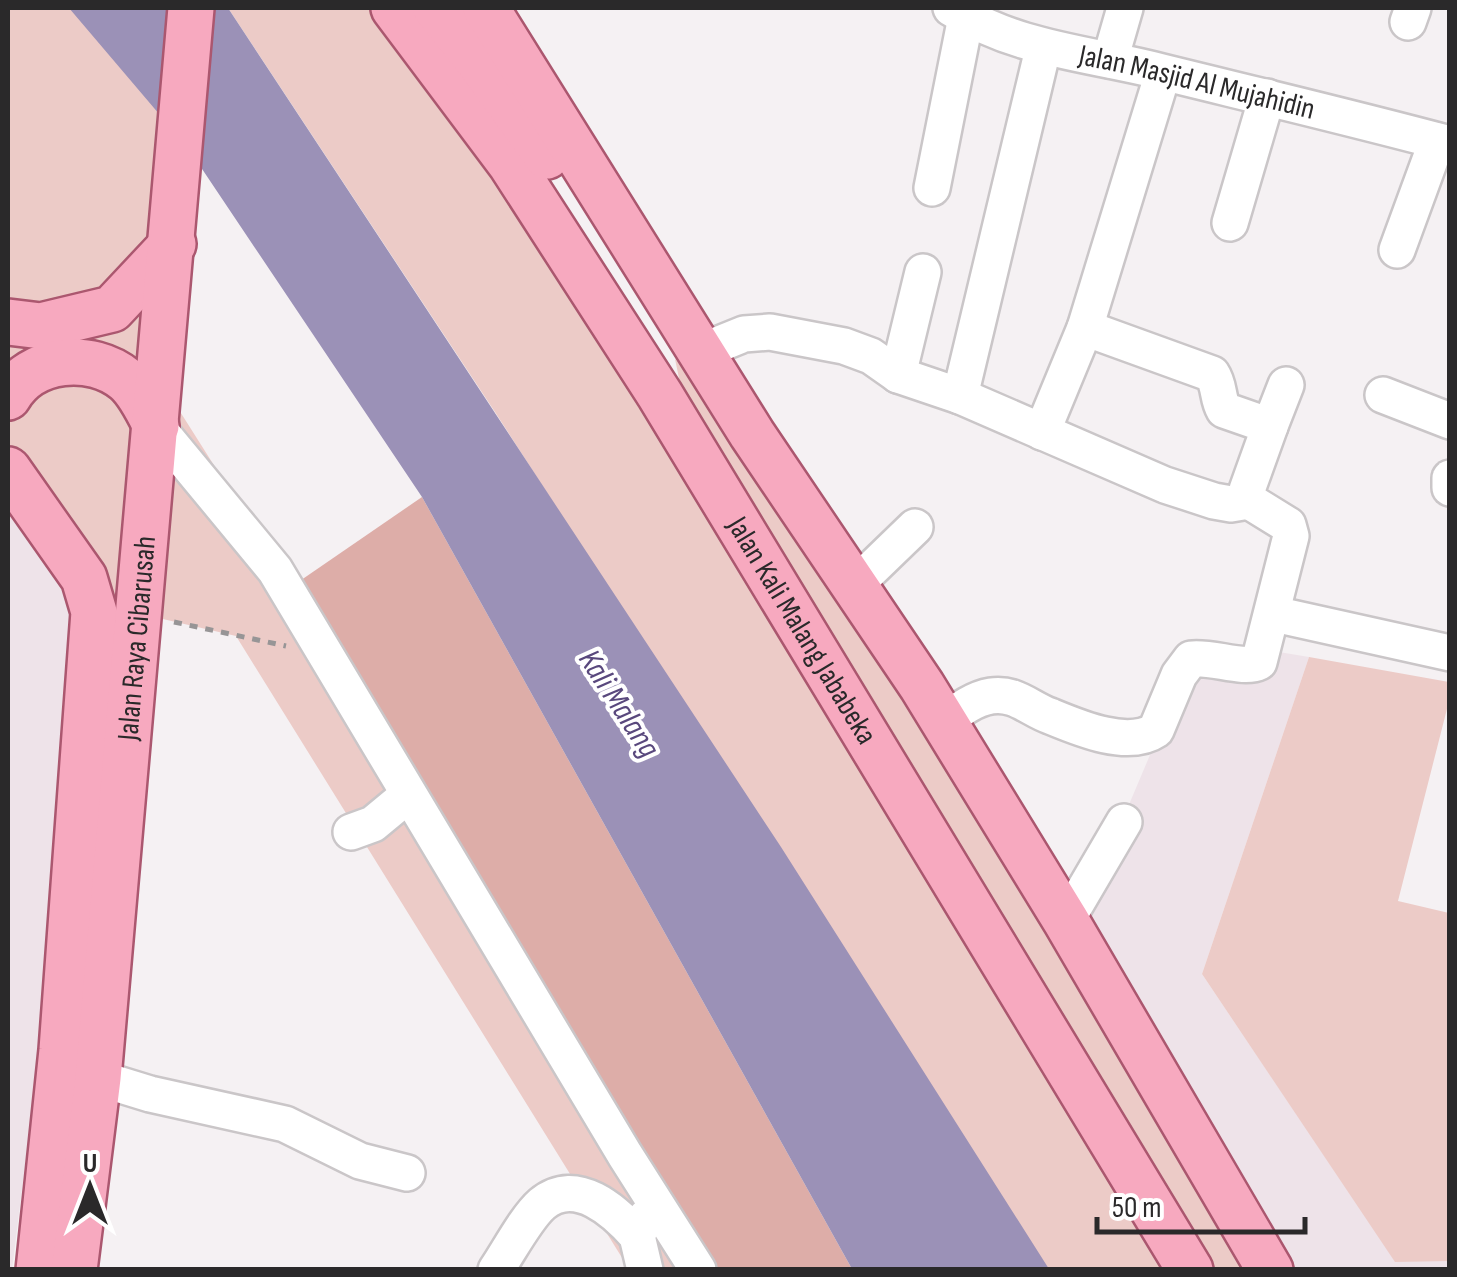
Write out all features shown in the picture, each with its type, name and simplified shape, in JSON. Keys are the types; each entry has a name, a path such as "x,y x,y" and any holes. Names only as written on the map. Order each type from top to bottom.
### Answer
{"main road":[{"name":"Jalan Raya Cibarusah","path":"74,1270 98,1078 191,8"},
{"name":"Jalan Kali Malang Jababeka","path":"486,8 683,354 752,434 856,584 1066,921 1270,1270"},
{"name":"Jalan Kali Malang Jababeka","path":"414,10 660,394 1190,1270"},
{"path":"414,10 478,60 683,354 695,454"},
{"path":"8,322 42,326 112,309 172,244"},
{"path":"8,396 36,370 66,361 98,364 126,380 146,405 156,426"},
{"name":"Jalan Raya Cibarusah","path":"8,470 84,578 94,612 62,1050 39,1270"},
{"path":"860,726 932,704"}],"street":[{"path":"1110,60 1125,8"},
{"path":"932,188 959,12"},
{"name":"Jalan Masjid Al Mujahidin","path":"959,12 1044,49 1163,72 1444,142"},
{"path":"960,396 1044,49"},
{"path":"1042,432 1086,328 1163,72"},
{"path":"1230,223 1267,97"},
{"path":"1397,250 1444,142"},
{"path":"898,375 923,272"},
{"path":"1086,328 1212,374 1220,386 1219,402 1224,410 1270,426"},
{"path":"683,354 744,334 770,332 844,346 870,356 898,375 960,396 1198,497 1231,504 1249,502 1288,525 1291,536 1259,662 1250,666 1214,658 1190,658 1156,730 1139,738 1114,736 1046,715 1009,696 932,704"},
{"path":"1249,502 1247,490 1286,384"},
{"path":"1382,394 1450,420"},
{"path":"156,426 274,570 698,1270"},
{"path":"1450,478 1450,488"},
{"path":"856,584 916,527"},
{"path":"1274,614 1450,652"},
{"path":"351,832 373,824 408,795"},
{"path":"1066,921 1124,822"},
{"path":"98,1078 150,1094 284,1124 360,1161 407,1173"},
{"path":"496,1270 543,1203 562,1196 590,1197 614,1210 641,1253"},
{"path":"641,1253 654,1198"}],"path":[{"path":"138,613 281,646 321,644"}],"shaded area":[{"path":"8,8 193,8 160,380 291,587 698,1269 629,1269 236,636 137,613 84,578 8,470"},
{"path":"228,8 394,8 694,450 675,359 752,434 1270,1269 1046,1269 495,412"},
{"path":"8,482 54,548 86,670 12,1270 8,1269"},
{"path":"422,497 852,1269 698,1269 291,587"},
{"path":"1199,639 1309,657 1202,974 1395,1261 1449,1261 1449,1269 1278,1269 1084,911"},
{"path":"1309,657 1449,682 1449,701 1398,901 1449,913 1449,1261 1395,1262 1202,974"}],"water":[{"name":"Kali Malang","path":"69,8 228,8 781,847 1049,1269 852,1269 422,497 188,148"}]}
